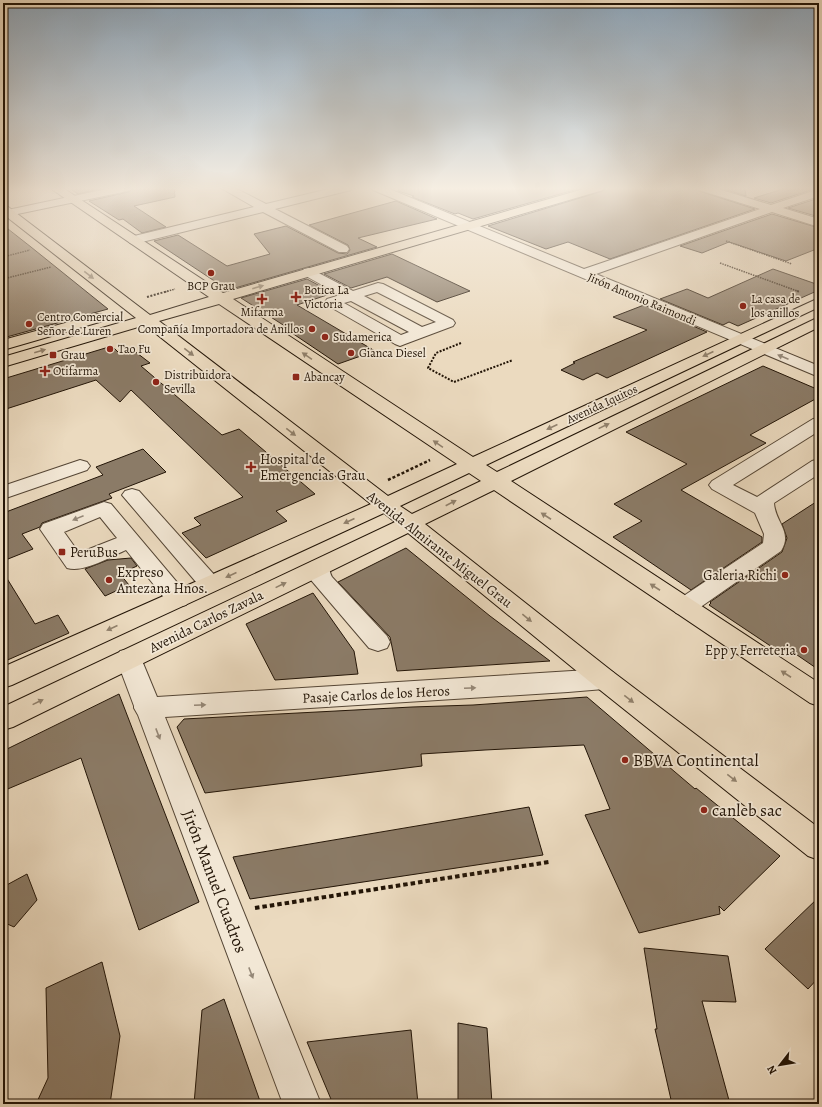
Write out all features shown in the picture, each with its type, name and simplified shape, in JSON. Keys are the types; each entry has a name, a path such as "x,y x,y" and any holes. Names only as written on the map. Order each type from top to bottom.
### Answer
{"main road":[{"name":"Avenida Almirante Miguel Grau","path":"43,240 72,262 144,309 414,522 604,679 819,846"},
{"path":"134,240 488,484 684,607 819,696"},
{"path":"3,345 113,314 144,309 309,272 408,240"},
{"path":"329,253 358,245"},
{"path":"191,292 213,293"},
{"name":"Avenida Iquitos","path":"389,503 739,339 812,298"},
{"path":"3,362 144,309"},
{"name":"Avenida Iquitos","path":"414,522 819,320"},
{"path":"3,678 389,503"},
{"name":"Avenida Carlos Zavala","path":"3,719 414,522"},
{"path":"178,598 198,625"}],"street":[{"path":"325,240 343,249"},
{"name":"Jirón Antonio Raimondi","path":"510,240 584,274 819,372"},
{"path":"584,274 684,240"},
{"path":"309,272 421,333"},
{"path":"378,287 448,323 400,341 332,302 352,296 378,287"},
{"path":"764,509 719,485 819,423"},
{"path":"684,607 773,546 775,534 764,509 764,502 819,465"},
{"path":"3,493 80,466"},
{"path":"132,495 210,584"},
{"path":"130,540 178,598"},
{"path":"319,567 319,575 324,582 378,642"},
{"name":"Jirón Manuel Cuadros","path":"129,658 147,708 302,1104"},
{"name":"Pasaje Carlos de los Heros","path":"147,708 560,683 604,679"}],"path":[{"path":"722,240 792,264"},
{"path":"3,279 72,262"},
{"path":"720,263 812,298"},
{"path":"144,309 176,289"},
{"path":"461,343 436,353 428,368 454,382 513,360"},
{"path":"383,482 435,458"},
{"path":"227,912 549,862"}],"building":[{"path":"3,240 22,240 108,309 3,338"},
{"path":"185,240 227,266 270,254 259,240 312,240 338,253 347,254 350,250 348,245 338,240 362,240 377,247 228,290 154,241"},
{"path":"522,240 666,240 610,259 568,242 546,249"},
{"path":"698,240 819,240 819,248 786,261 729,242 702,253 680,246"},
{"path":"392,254 470,291 437,302 387,277 351,288 324,274"},
{"path":"773,269 819,285 819,290 738,326 729,322 723,325 660,299 687,289 708,298"},
{"path":"307,279 333,293 297,305 375,351 338,364 289,331 291,330 241,298"},
{"path":"644,305 707,332 607,378 597,373 583,380 561,370 575,363 573,362 647,330 613,317"},
{"path":"112,346 119,353 133,350 150,363 141,366 222,435 239,429 315,494 276,511 287,521 206,558 182,533 201,525 194,518 243,497 131,390 120,402 96,380 3,410 3,379"},
{"path":"763,366 819,390 819,397 750,435 766,443 681,490 762,537 762,542 691,590 613,537 642,521 614,504 687,464 626,432"},
{"path":"143,449 166,472 109,494 112,498 42,523 40,527 22,534 33,549 3,561 3,509 6,512 103,475 96,467"},
{"name":"Galeria Richi","path":"819,500 819,670 784,646 778,651 709,605 711,603 710,602 782,552 787,538 782,524"},
{"path":"406,548 490,616 550,661 397,671 390,637 338,582"},
{"name":"Expreso Antezana Hnos.","path":"131,558 137,566 120,574 129,585 105,596 85,569 108,560"},
{"path":"3,572 35,624 58,615 69,633 3,662"},
{"path":"313,593 354,651 358,674 275,680 246,624"},
{"path":"119,694 199,902 139,930 81,758 3,791 3,751"},
{"path":"587,697 695,789 696,788 780,856 724,911 719,906 720,914 639,933 585,815 610,809 584,745 421,754 422,766 205,793 177,727 184,719 473,705"},
{"path":"529,807 543,855 250,899 233,857"},
{"path":"27,874 37,900 14,927 3,922 3,887"},
{"path":"819,897 819,977 808,989 765,949"},
{"path":"644,948 728,956 736,1002 702,1001 730,1104 672,1104 655,1029 657,1029"},
{"path":"102,962 120,1036 110,1104 36,1104 48,1078 46,988"},
{"path":"224,999 261,1104 194,1104 202,1010"},
{"path":"458,1023 487,1028 492,1104 458,1104"},
{"path":"411,1030 418,1104 333,1104 307,1042"}],"place":[{"name":"BCP Grau","path":"211,273"},
{"name":"Botica La Victoria","path":"296,297"},
{"name":"Mifarma","path":"262,299"},
{"name":"La casa de los anillos","path":"743,306"},
{"name":"Centro Comercial Señor de Luren","path":"29,324"},
{"name":"Compañía Importadora de Anillos","path":"312,329"},
{"name":"Sudamerica","path":"325,337"},
{"name":"Tao Fu","path":"110,349"},
{"name":"Gianca Diesel","path":"351,353"},
{"name":"Grau","path":"53,355"},
{"name":"Otifarma","path":"45,371"},
{"name":"Abancay","path":"296,377"},
{"name":"Distribuidora Sevilla","path":"156,382"},
{"name":"Hospital de Emergencias Grau","path":"251,467"},
{"name":"PeruBus","path":"62,552"},
{"name":"Galeria Richi","path":"785,575"},
{"name":"Expreso Antezana Hnos.","path":"109,580"},
{"name":"Epp y Ferreteria","path":"804,650"},
{"name":"BBVA Continental","path":"625,760"},
{"name":"canleb sac","path":"704,810"}]}
